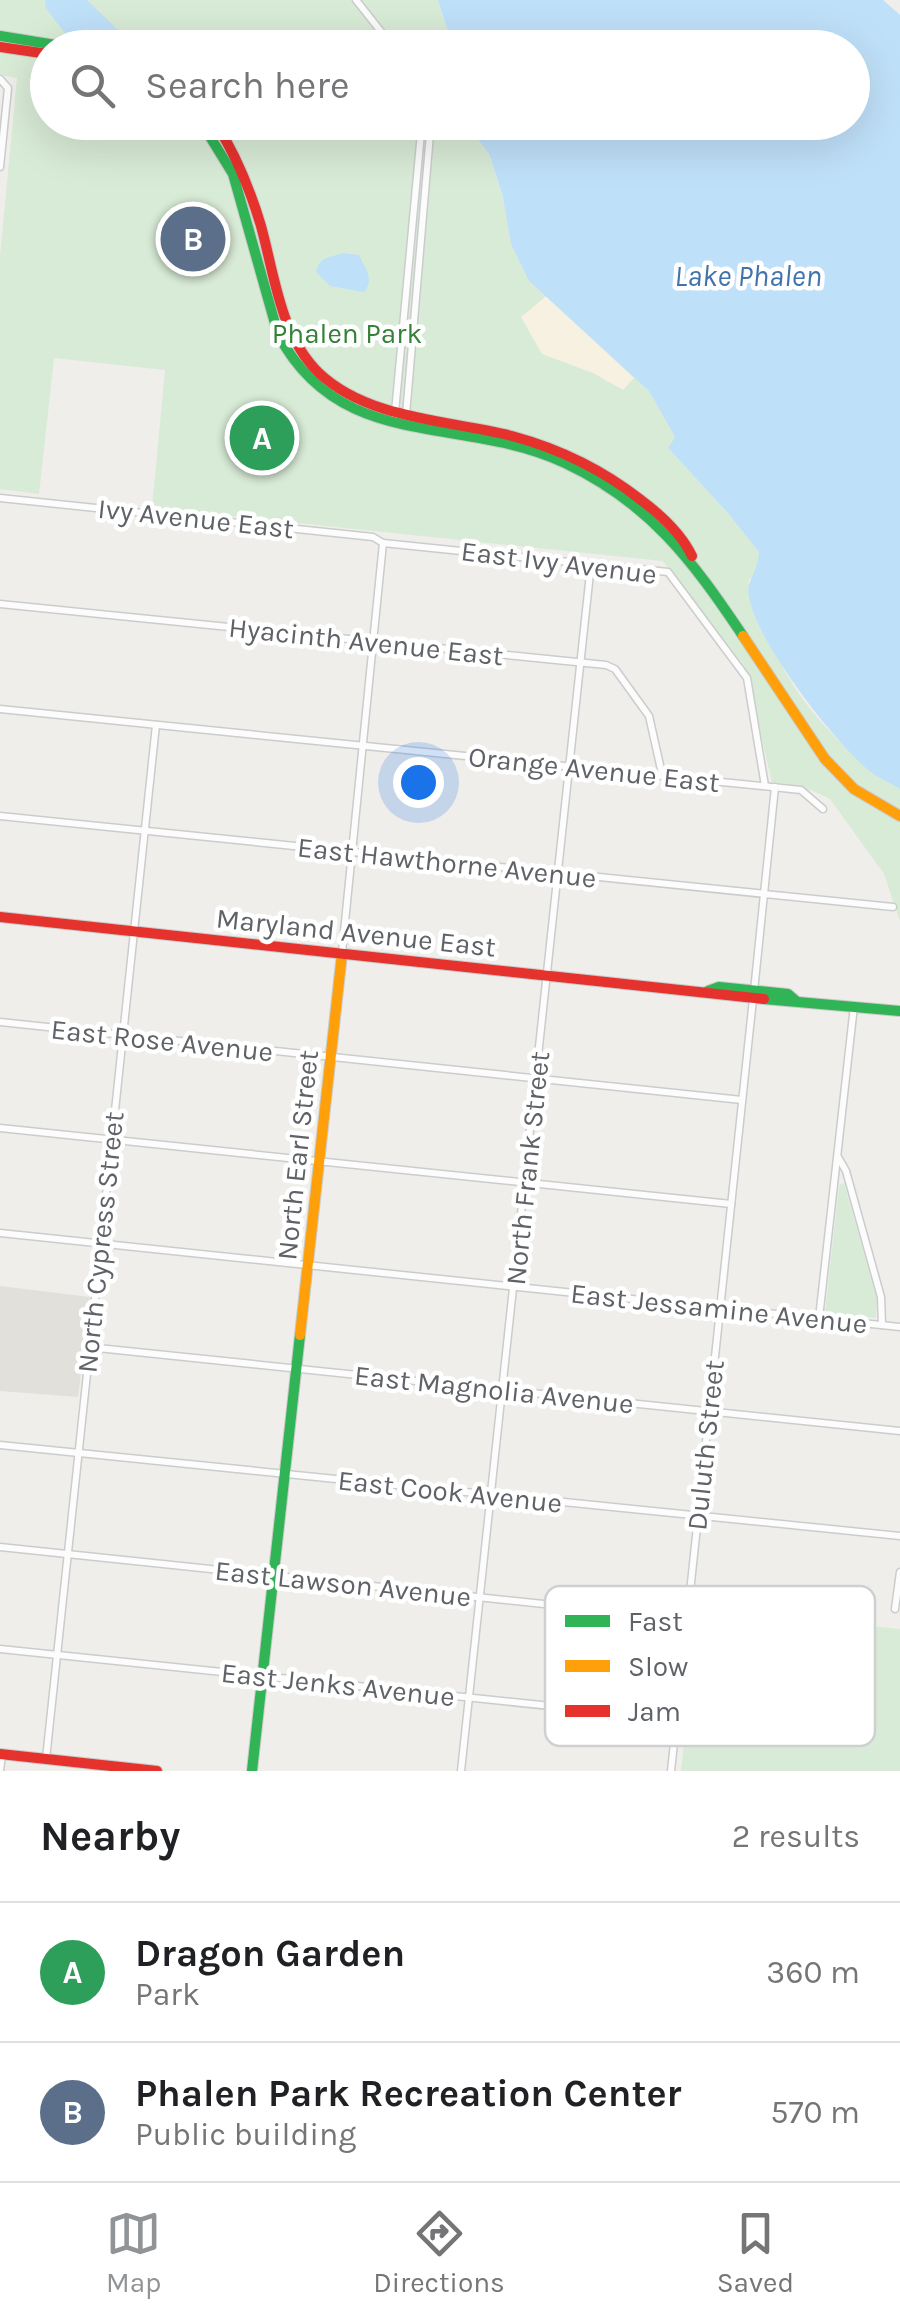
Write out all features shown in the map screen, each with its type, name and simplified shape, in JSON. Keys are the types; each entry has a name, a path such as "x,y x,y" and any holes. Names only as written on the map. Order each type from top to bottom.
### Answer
{"street":[{"path":"356,0 380,30"},
{"path":"0,36 30,41"},
{"path":"0,47 30,51"},
{"path":"0,168 3,81"},
{"path":"212,140 233,174 278,334 288,354 316,386 348,408 529,439 591,463 626,485 668,522 689,549 694,563 825,760 854,789 899,815"},
{"path":"225,140 244,172 289,331 308,361 350,397 400,419"},
{"path":"400,419 421,140"},
{"path":"400,419 429,140"},
{"name":"Ivy Avenue East","path":"0,498 372,536 387,543"},
{"name":"East Ivy Avenue","path":"387,543 668,572 747,678 764,786"},
{"name":"North Earl Street","path":"252,1771 373,641 387,543"},
{"name":"North Frank Street","path":"461,1771 590,564"},
{"name":"Hyacinth Avenue East","path":"0,604 581,662 615,670 654,728 662,774"},
{"name":"Orange Avenue East","path":"0,709 801,790 823,809"},
{"name":"North Cypress Street","path":"46,1759 156,726"},
{"name":"Duluth Street","path":"691,1586 775,787"},
{"name":"East Hawthorne Avenue","path":"0,816 893,907"},
{"name":"Maryland Avenue East","path":"0,918 900,1011"},
{"path":"819,1318 854,1006"},
{"name":"East Rose Avenue","path":"0,1022 742,1100"},
{"path":"0,1128 731,1204"},
{"path":"837,1156 846,1171 881,1296 882,1325"},
{"name":"East Jessamine Avenue","path":"0,1233 900,1326"},
{"name":"East Magnolia Avenue","path":"88,1348 900,1431"},
{"name":"East Cook Avenue","path":"0,1445 900,1536"},
{"name":"East Lawson Avenue","path":"0,1547 545,1604"},
{"path":"895,1610 900,1572"},
{"name":"East Jenks Avenue","path":"0,1649 545,1706"},
{"name":"Duluth Street","path":"670,1771 673,1746"},
{"path":"0,1771 1,1754 157,1771"}],"shaded area":[{"path":"0,1286 90,1297 78,1397 0,1391"}],"green space":[{"name":"Phalen Park","path":"0,0 438,0 448,30 30,30 30,140 479,140 489,154 529,281 649,391 675,437 668,448 759,552 758,568 748,582 787,675 837,739 900,789 900,921 884,874 830,799 811,790 772,782 745,667 663,561 152,508 165,370 54,358 39,494 0,489 0,255 17,78 0,75"},
{"path":"844,1183 877,1299 876,1318 825,1313 839,1185"},
{"path":"875,1627 900,1629 900,1771 681,1771 684,1746 875,1746"}],"sand":[{"path":"546,296 634,378 623,390 593,373 542,354 521,317"}],"water":[{"path":"46,0 87,0 117,30 63,30 45,7"},
{"name":"Lake Phalen","path":"438,0 883,0 900,15 900,789 852,755 780,662 754,615 749,596 759,552 668,448 675,437 649,391 529,281 511,244 503,197 489,154 478,140 870,140 870,30 448,30"},
{"path":"343,253 359,255 369,278 364,292 330,286 316,272 323,260"}],"traffic: fast":[{"path":"0,36 30,41"},
{"path":"212,140 233,174 278,334 304,372 335,398 369,415 526,448 595,479 622,496 667,536 743,636"},
{"path":"708,991 719,987 788,994 795,1000"},
{"path":"764,999 900,1011"},
{"path":"252,1771 300,1335"}],"traffic: slow":[{"path":"743,636 825,759 854,789 900,816"},
{"path":"300,1335 342,954"}],"traffic: jam":[{"path":"0,47 30,51"},
{"path":"225,140 252,199 287,323 319,373 339,389 385,409 512,436 580,462 612,479 656,512 692,556"},
{"path":"0,917 764,999"},
{"path":"0,1754 157,1771"}],"place":[{"name":"Phalen Park Recreation Center","path":"193,239"},
{"name":"Dragon Garden","path":"262,438"}]}
